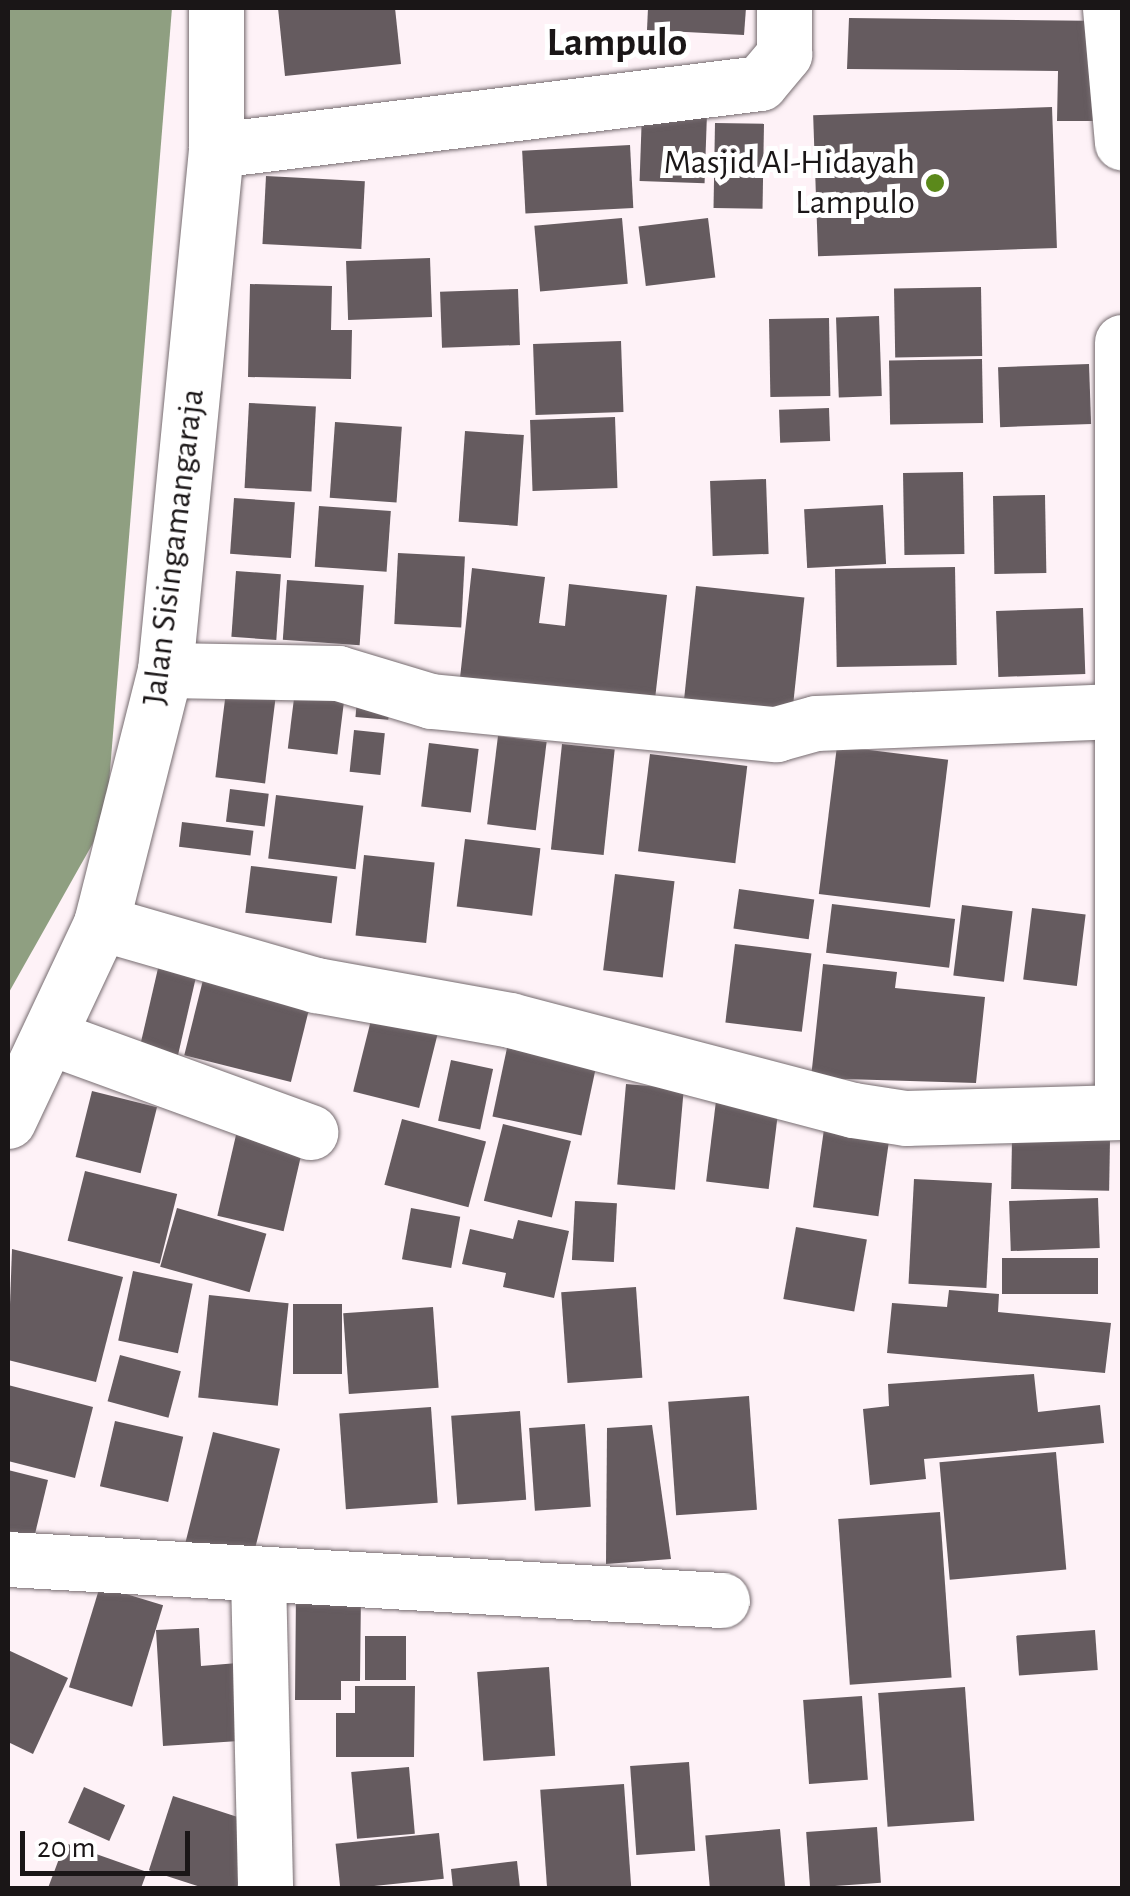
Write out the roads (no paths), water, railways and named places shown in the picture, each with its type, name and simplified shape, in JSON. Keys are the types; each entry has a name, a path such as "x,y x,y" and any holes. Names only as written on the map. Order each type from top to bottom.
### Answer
{"street":[{"name":"Jalan Sisingamangaraja","path":"8,1120 52,1038 101,923 165,670 216,150 216,8"},
{"path":"216,150 760,83 784,54 784,8"},
{"path":"1110,8 1122,142"},
{"path":"1122,342 1117,711 1122,1093"},
{"path":"165,670 338,672 431,701 757,733 1117,711"},
{"path":"101,923 316,985 510,1020 852,1110 906,1118 1122,1112"},
{"path":"52,1038 310,1132"},
{"path":"8,1558 258,1576 722,1600"},
{"path":"258,1576 266,1888"}],"place":[{"name":"Masjid Al-Hidayah Lampulo","path":"935,183"}],"district":[{"name":"Lampulo","path":"617,43"}]}
